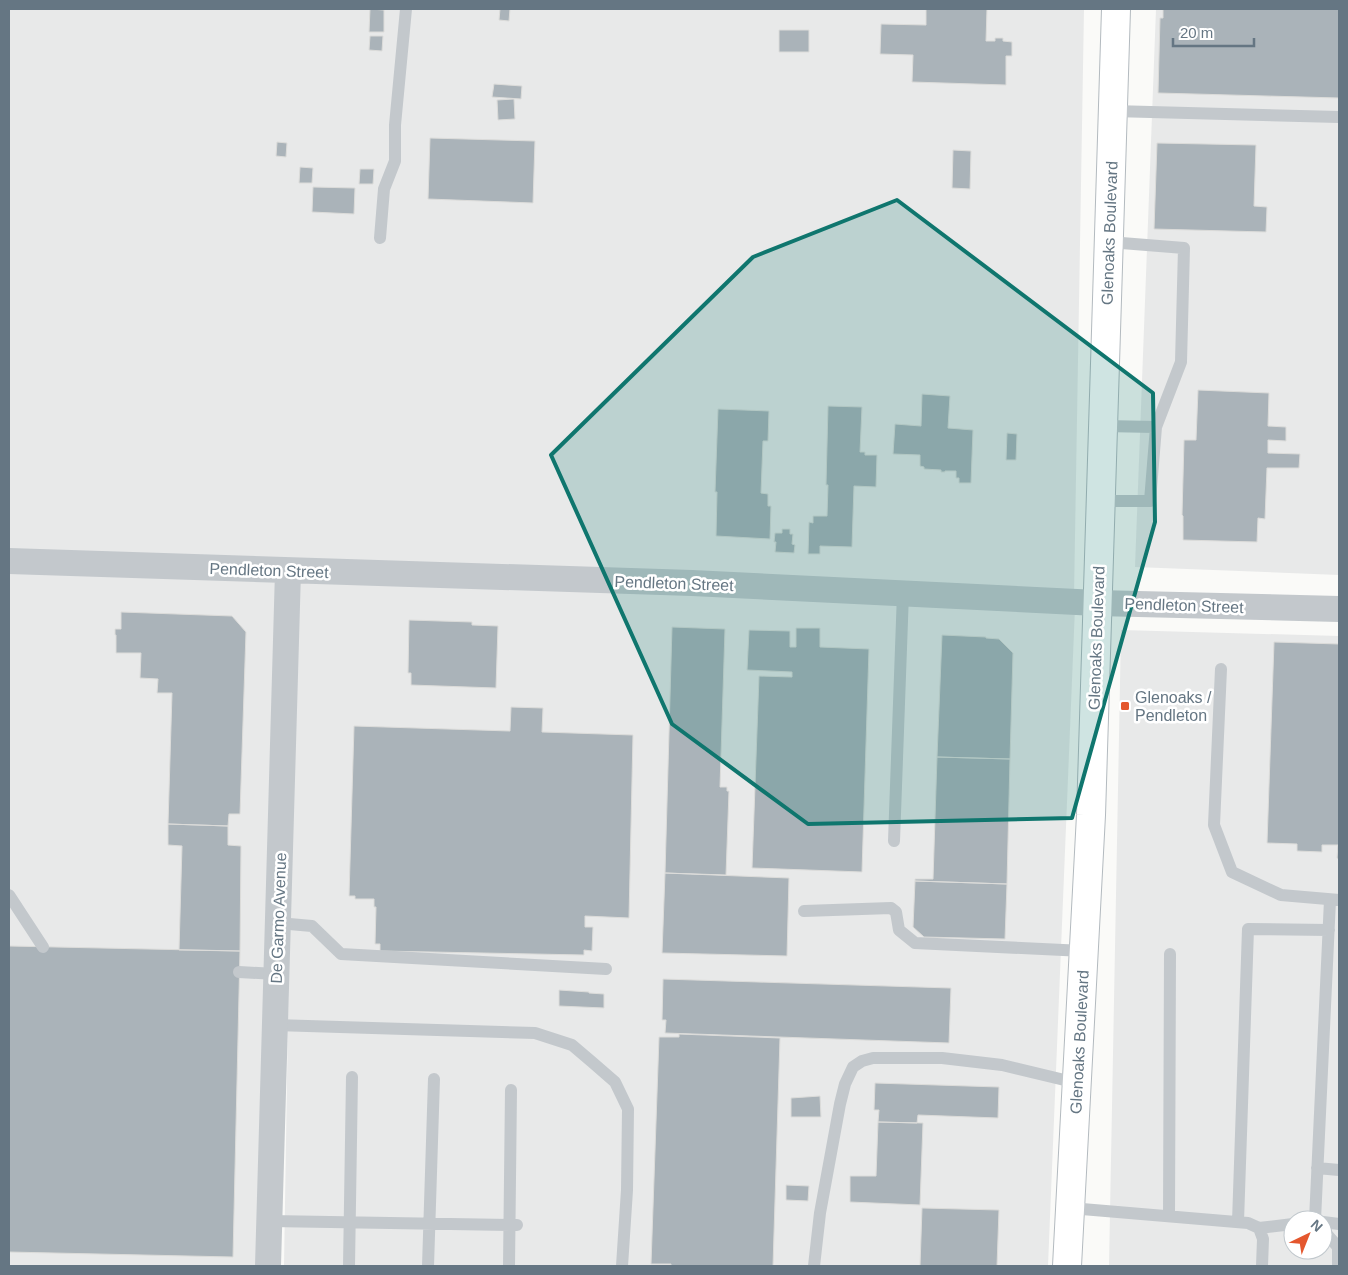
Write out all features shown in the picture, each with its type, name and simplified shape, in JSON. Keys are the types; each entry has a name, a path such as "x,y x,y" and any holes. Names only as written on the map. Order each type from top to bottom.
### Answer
{"main road":[{"name":"Glenoaks Boulevard","path":"1067,1266 1091,815 1116,9"}],"street":[{"name":"Pendleton Street","path":"9,561 700,584 1097,603 1339,609"},
{"name":"De Garmo Avenue","path":"268,1266 288,570"}],"lane":[{"path":"380,238 384,189 395,161 395,125 406,9"},
{"path":"1113,111 1339,117"},
{"path":"1100,501 1150,501 1156,427 1181,362 1184,248 1108,242"},
{"path":"1102,426 1156,427"},
{"path":"894,841 903,593"},
{"path":"1221,669 1214,825 1232,872 1281,895 1334,900 1329,930 1315,1210"},
{"path":"9,895 44,947"},
{"path":"804,910 891,908 896,912 898,930 915,943 1084,951"},
{"path":"278,923 312,926 341,954 606,969"},
{"path":"1238,1222 1248,929 1329,930"},
{"path":"1168,1216 1170,954"},
{"path":"239,972 276,974"},
{"path":"275,1025 535,1033 572,1045 615,1082 628,1110 627,1190 622,1266"},
{"path":"814,1266 820,1213 840,1104 845,1084 853,1067 862,1061 873,1058 942,1058 1002,1065 1077,1083"},
{"path":"349,1266 352,1077"},
{"path":"428,1266 434,1079"},
{"path":"509,1266 513,1225 511,1090"},
{"path":"1317,1168 1339,1170"},
{"path":"1070,1208 1248,1223 1258,1228 1283,1225"},
{"path":"270,1221 513,1225"},
{"path":"1258,1228 1263,1239 1262,1266"},
{"path":"1333,1241 1338,1247 1338,1266"}],"highlighted area":[{"path":"897,200 1153,393 1155,522 1072,818 808,824 672,724 551,455 753,257"}],"shaded area":[{"path":"9,9 1084,9 1074,595 9,555"},
{"path":"1156,9 1339,9 1339,575 1135,567"},
{"path":"9,568 280,577 256,1266 9,1266"},
{"path":"295,581 1075,607 1048,1266 284,1266"},
{"path":"1121,630 1339,636 1339,1266 1109,1266"}],"building":[{"path":"370,9 384,10 384,32 369,32"},
{"path":"500,9 510,9 509,21 499,20"},
{"path":"926,9 987,9 986,41 995,41 995,38 1003,38 1003,41 1012,42 1012,56 1006,56 1006,85 912,82 913,55 880,54 881,24 926,25"},
{"path":"1163,9 1339,9 1339,98 1158,93 1160,18 1163,18"},
{"path":"779,30 809,30 809,52 779,52"},
{"path":"370,36 383,36 382,51 369,50"},
{"path":"494,84 522,86 521,99 492,97"},
{"path":"514,99 515,119 498,120 497,100"},
{"path":"430,138 535,141 533,203 428,199"},
{"path":"277,142 287,143 286,157 276,156"},
{"path":"1157,143 1256,145 1254,206 1267,207 1266,232 1154,229"},
{"path":"953,150 971,151 970,189 952,188"},
{"path":"300,167 313,168 312,183 299,183"},
{"path":"360,169 374,169 373,184 359,184"},
{"path":"313,187 355,188 354,214 312,212"},
{"path":"1198,390 1269,393 1268,426 1286,427 1286,441 1268,440 1268,453 1300,454 1299,468 1267,468 1265,519 1258,518 1257,542 1183,540 1184,440 1196,440"},
{"path":"922,394 950,396 948,428 973,430 971,483 959,483 959,478 956,478 956,471 941,472 941,470 924,469 924,467 920,466 920,455 893,454 895,424 921,426"},
{"path":"828,406 862,407 860,452 865,452 865,455 877,455 876,487 854,486 852,547 820,546 820,554 808,554 809,522 813,523 813,516 827,516"},
{"path":"718,409 769,411 768,441 763,441 761,493 768,494 768,506 771,506 770,539 716,536 717,492 715,492"},
{"path":"1007,433 1017,434 1016,460 1006,460"},
{"path":"782,529 790,529 790,534 793,534 792,544 795,545 794,553 775,552 775,533 782,533"},
{"path":"121,612 232,616 246,632 240,814 229,814 228,826 168,824 172,693 157,693 158,679 140,678 141,653 116,653 115,629 121,629"},
{"path":"409,620 472,622 472,625 498,626 496,688 411,685 411,673 408,673"},
{"path":"672,627 725,629 720,787 727,787 727,791 729,791 726,875 665,873"},
{"path":"796,628 820,628 820,647 869,649 862,872 752,868 759,676 792,677 792,672 747,670 749,630 790,631 790,647 796,647"},
{"path":"942,635 999,639 1013,653 1010,759 937,757"},
{"path":"1274,642 1339,644 1339,859 1337,858 1338,845 1322,845 1322,852 1297,851 1297,844 1267,843"},
{"path":"511,707 543,708 542,732 633,735 629,918 585,916 585,927 593,927 592,951 584,950 584,955 380,951 380,944 375,944 376,907 374,907 374,899 355,899 355,896 349,896 354,726 510,731"},
{"path":"937,757 1010,759 1007,884 915,881 915,879 933,879"},
{"path":"168,824 228,826 228,845 241,846 240,951 179,950 182,846 168,845"},
{"path":"665,873 789,878 787,956 662,953"},
{"path":"915,881 1007,884 1005,939 924,937 913,927"},
{"path":"9,946 240,951 233,1257 9,1252"},
{"path":"663,979 951,988 949,1043 665,1033 666,1020 662,1020"},
{"path":"559,990 604,994 604,1008 559,1006"},
{"path":"679,1034 780,1038 773,1266 671,1266 671,1264 651,1264 659,1037 679,1037"},
{"path":"875,1083 999,1087 998,1118 918,1115 917,1123 878,1122 879,1110 874,1110"},
{"path":"820,1096 821,1117 791,1117 791,1098"},
{"path":"878,1122 923,1123 920,1205 850,1202 850,1176 876,1176"},
{"path":"786,1185 809,1186 808,1201 786,1200"},
{"path":"922,1208 999,1210 997,1266 920,1266"}],"place":[{"name":"Glenoaks / Pendleton","path":"1125,706"}]}
